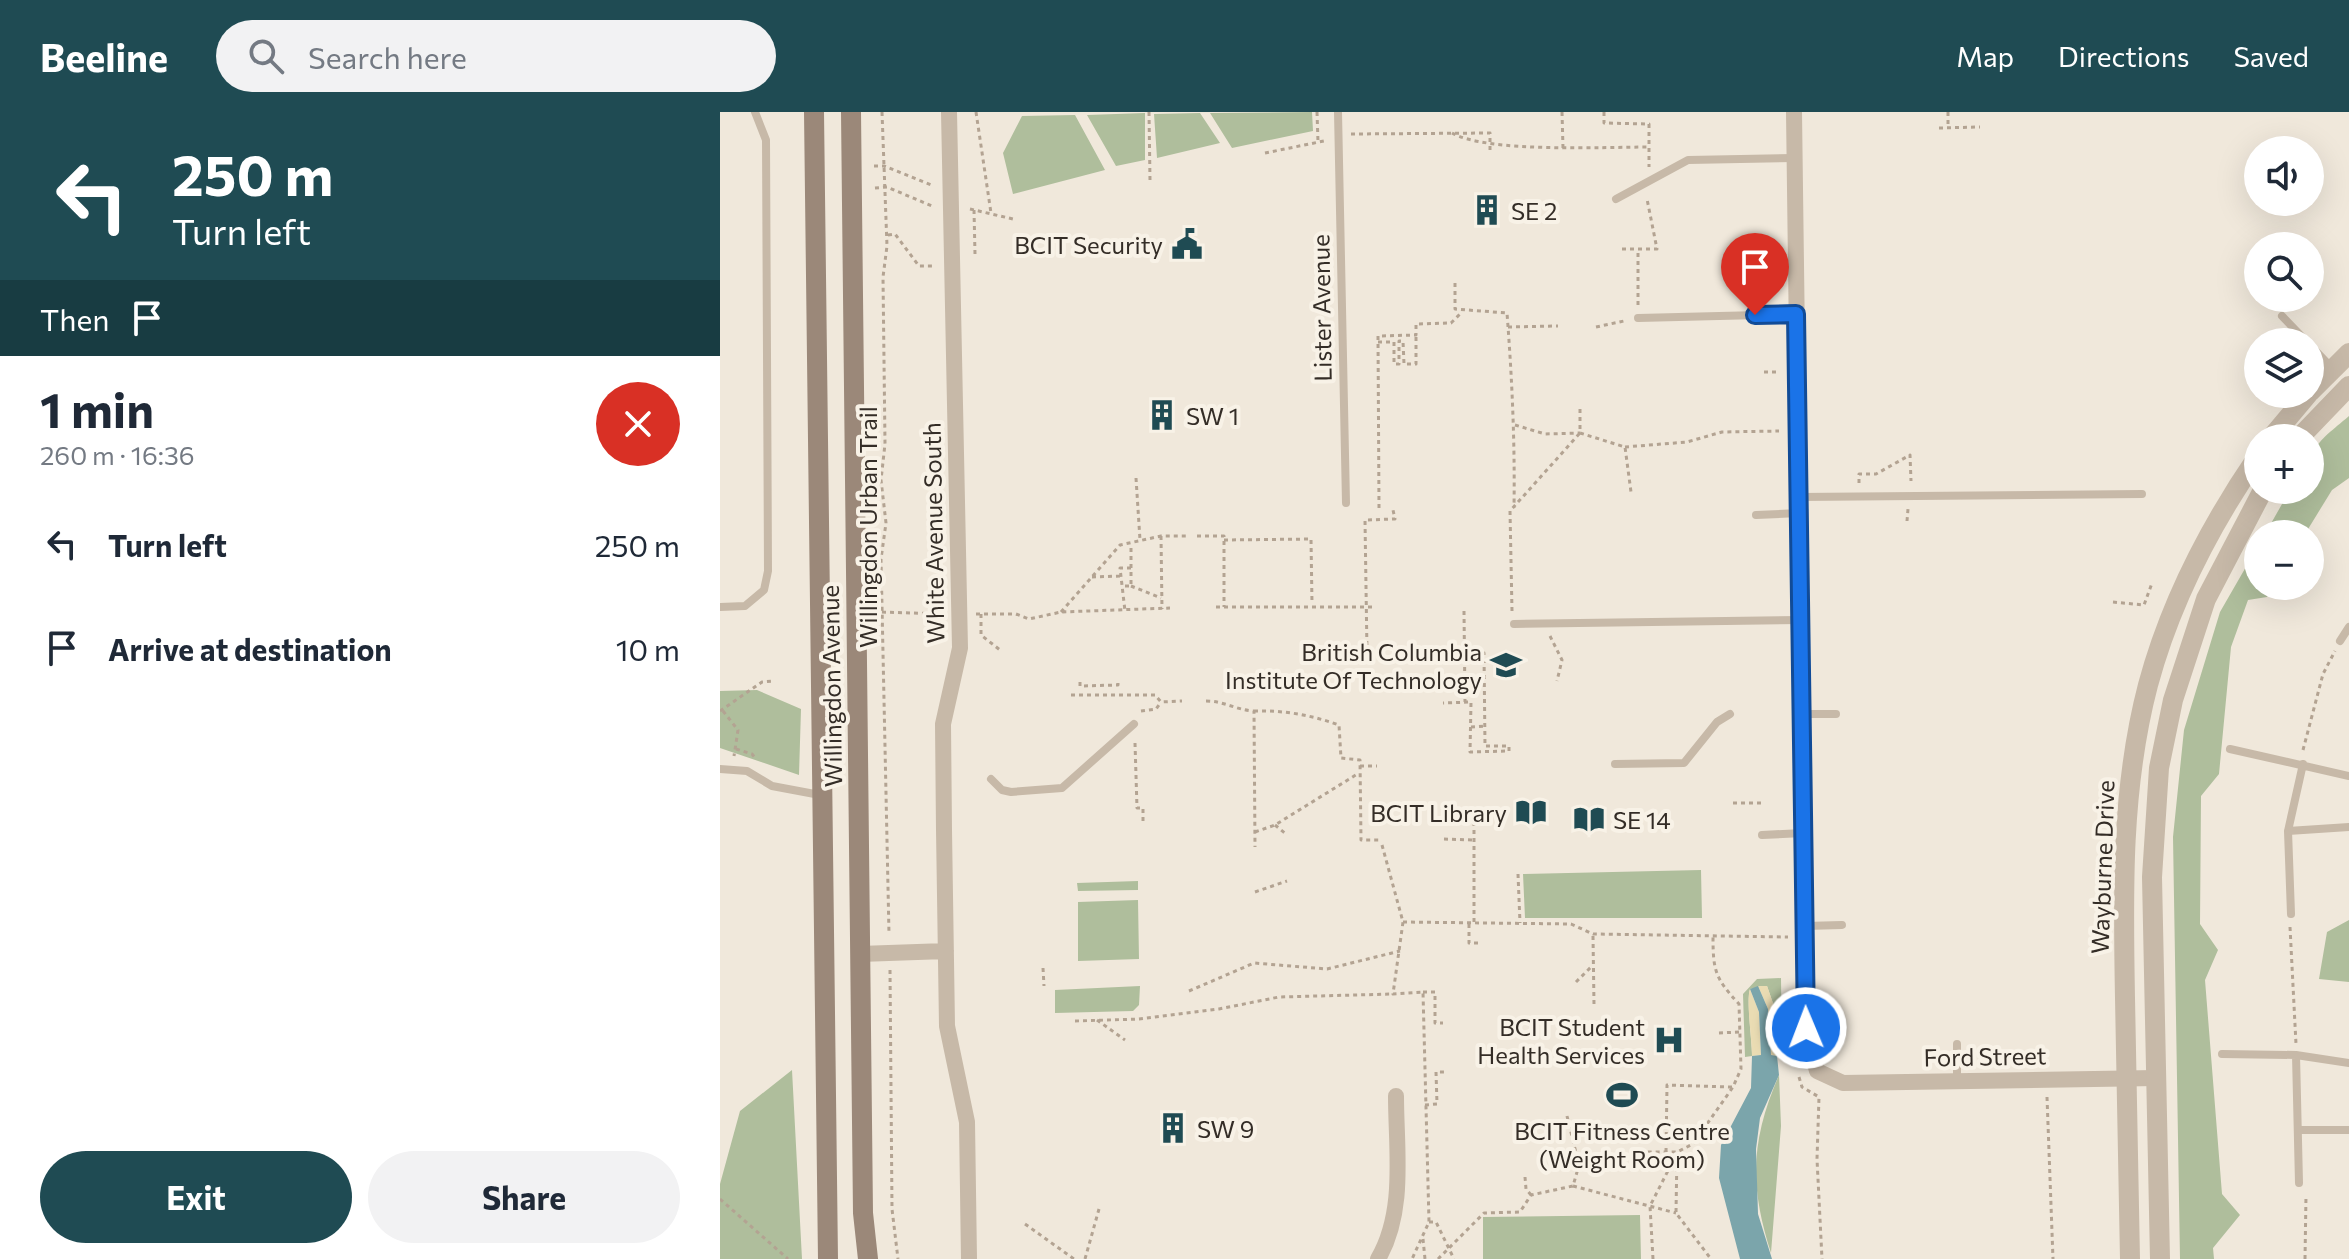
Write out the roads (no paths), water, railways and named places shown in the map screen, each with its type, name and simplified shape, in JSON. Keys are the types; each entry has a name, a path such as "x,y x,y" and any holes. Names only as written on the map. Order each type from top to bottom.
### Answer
{"main road":[{"name":"Willingdon Avenue","path":"814,112 828,1259"},
{"name":"Willingdon Avenue","path":"851,112 863,1213 868,1259"}],"street":[{"name":"White Avenue South","path":"949,112 960,648 943,724 947,1026 967,1122 969,1259"},
{"path":"1794,112 1803,833 1800,932"},
{"path":"2324,378 2349,353"},
{"path":"2312,424 2349,385 2333,369"},
{"path":"2283,424 2296,408"},
{"name":"Wayburne Drive","path":"2130,1259 2124,857 2126,811 2149,683 2179,597 2225,506 2244,477"},
{"name":"Wayburne Drive","path":"2160,1259 2152,877 2154,818 2164,737 2186,655 2206,599 2256,504"},
{"name":"Ford Street","path":"1800,932 1806,1028 1817,1071 1843,1083 2156,1078"},
{"path":"860,954 946,951"},
{"path":"1378,1259 1392,1229 1396,1204 1396,1096"}],"lane":[{"path":"720,607 745,606 764,590 768,571 766,140 755,112"},
{"name":"Lister Avenue","path":"1338,112 1346,503"},
{"path":"1616,199 1688,160 1795,158"},
{"path":"1638,318 1796,314"},
{"path":"2282,316 2293,328"},
{"path":"2324,360 2333,369"},
{"path":"1756,515 1798,505 1911,498 2142,494"},
{"path":"1514,624 1800,620"},
{"path":"2340,641 2349,627"},
{"path":"1615,764 1684,763 1717,722 1730,714"},
{"path":"1801,714 1836,714"},
{"path":"991,779 994,785 1011,792 1062,788 1134,724"},
{"path":"2230,749 2349,776"},
{"path":"2291,914 2288,831 2303,764"},
{"path":"725,769 747,771 772,786 820,795"},
{"path":"2288,831 2349,827"},
{"path":"1762,835 1803,833"},
{"path":"1800,932 1842,925"},
{"path":"1957,1044 1957,1081"},
{"path":"2222,1054 2296,1055 2349,1063"},
{"path":"2296,1055 2299,1183"},
{"path":"2298,1130 2349,1130"}],"water":[{"path":"1758,986 1768,1009 1771,1055 1777,1056 1779,1075 1760,1118 1756,1149 1758,1214 1772,1259 1740,1259 1719,1178 1721,1145 1751,1088 1752,1056 1761,1055 1759,1012 1750,989"}],"place":[{"name":"SE 2","path":"1487,210"},
{"name":"BCIT Security","path":"1187,244"},
{"name":"SW 1","path":"1162,415"},
{"name":"British Columbia Institute Of Technology","path":"1506,665"},
{"name":"BCIT Library","path":"1531,812"},
{"name":"SE 14","path":"1589,819"},
{"name":"BCIT Student Health Services","path":"1669,1040"},
{"name":"BCIT Fitness Centre (Weight Room)","path":"1622,1095"},
{"name":"SW 9","path":"1173,1128"}]}
